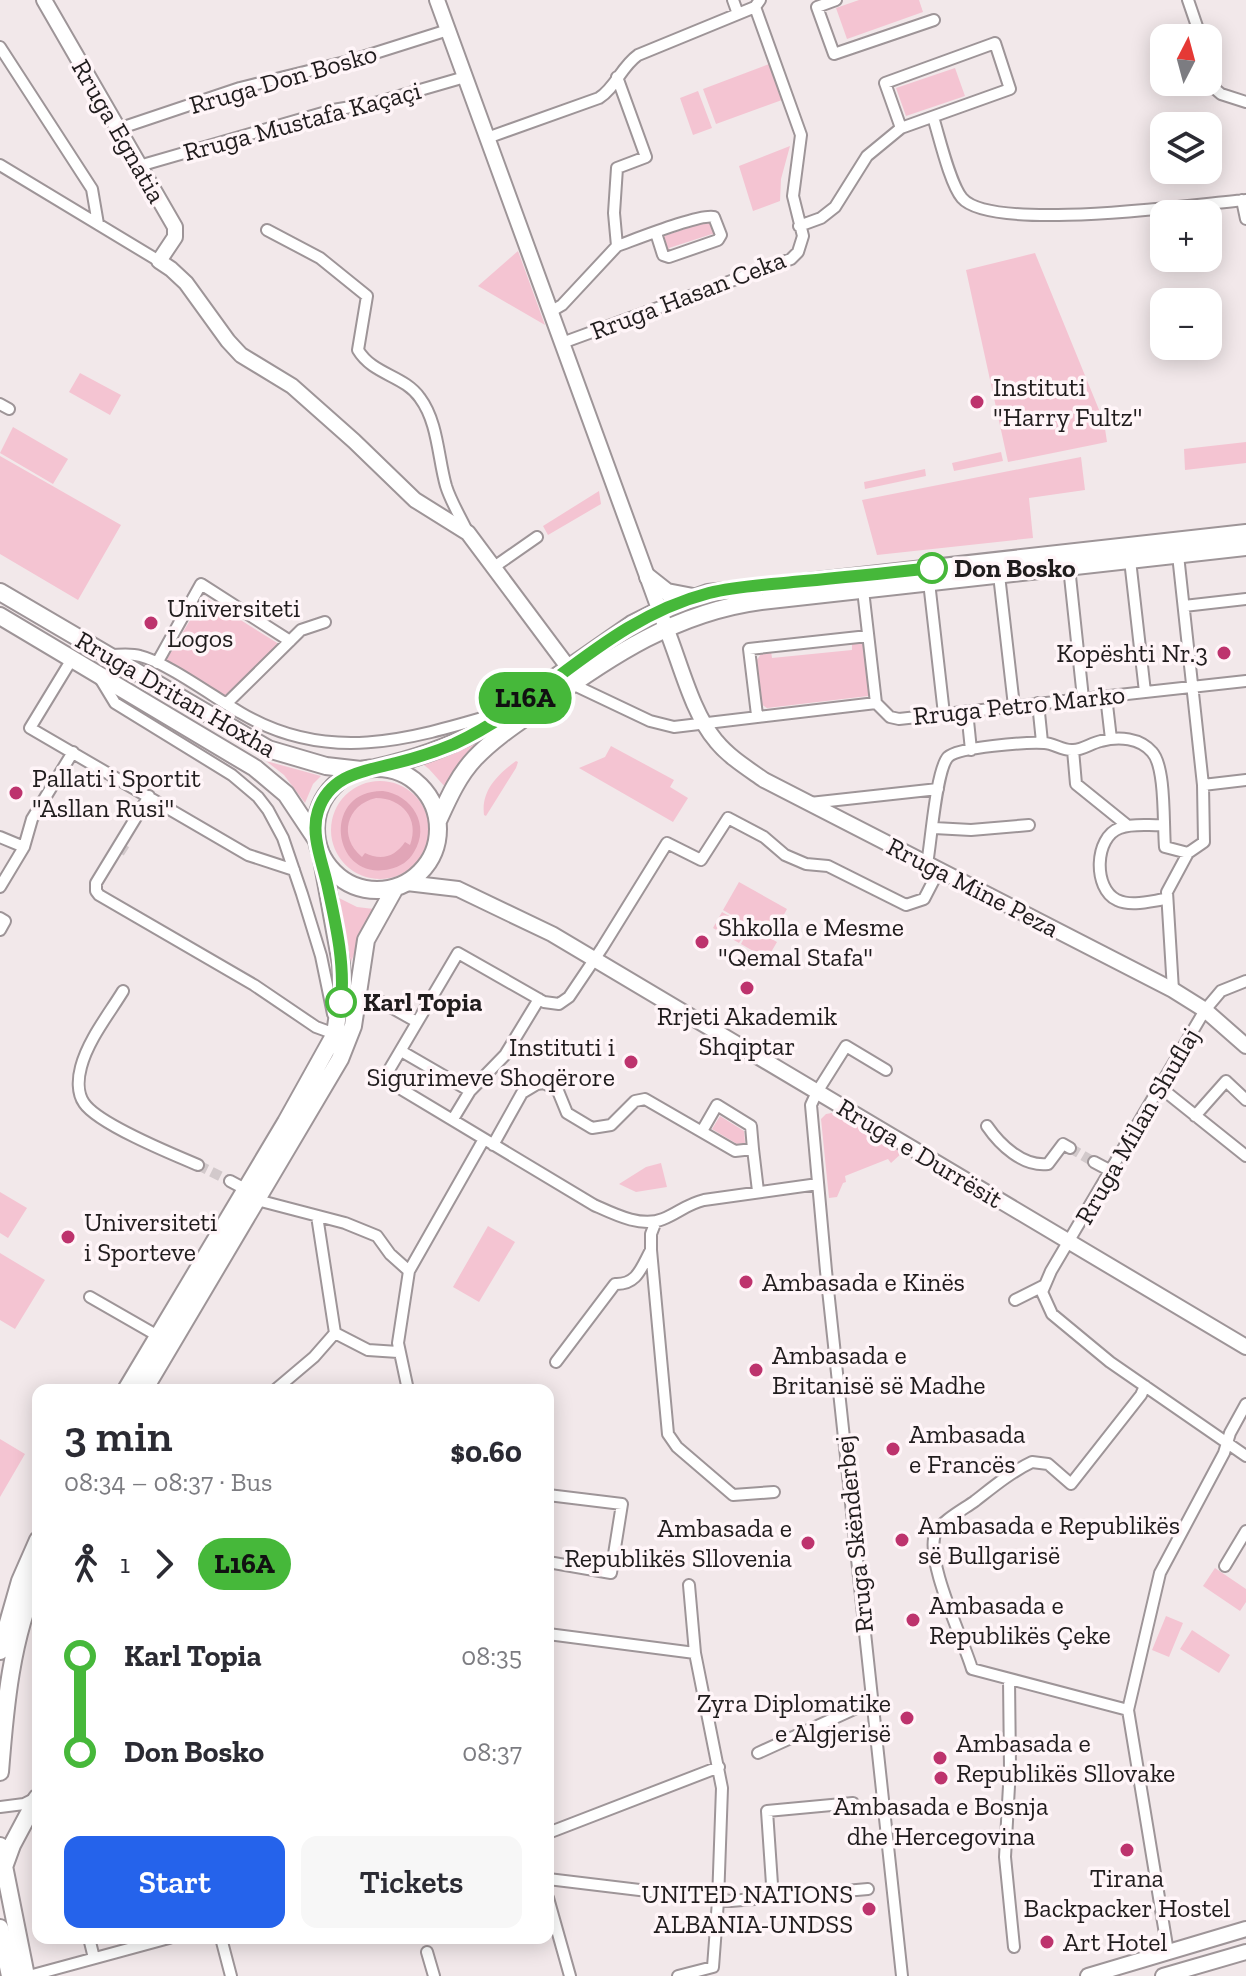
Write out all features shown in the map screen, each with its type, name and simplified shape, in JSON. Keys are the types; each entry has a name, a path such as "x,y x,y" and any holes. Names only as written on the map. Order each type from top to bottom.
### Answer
{"main road":[{"name":"Rruga Egnatia","path":"44,0 175,227 175,237 159,261"},
{"path":"437,0 666,628"},
{"path":"159,261 186,283 234,349 251,363 292,386 415,500 468,533 570,676"},
{"path":"438,821 461,777 496,738 621,631 660,610 694,598 739,588 1246,533"},
{"path":"147,1384 335,1034 342,986 341,964 318,846 319,810 325,796 347,776 415,758 456,743 570,676 700,614 740,604 1246,547"},
{"path":"648,577 667,592 694,598"},
{"name":"Rruga Dritan Hoxha","path":"0,592 268,749 326,766 368,769"},
{"name":"Rruga Dritan Hoxha","path":"0,616 255,768 286,794 318,846"},
{"name":"Rruga Mine Peza","path":"666,628 704,724 738,763 808,803 1173,990 1205,1010 1246,1046"},
{"path":"130,1384 340,1059 359,1001 361,961 366,940 401,885 428,863 438,836 434,807 416,783 404,774 368,769"},
{"path":"318,846 328,867 351,885 380,891 401,885"},
{"name":"Rruga e Durrësit","path":"401,885 449,887 476,896 552,934 1246,1347"},
{"path":"0,1651 20,1581 32,1554"},
{"path":"0,1772 8,1690 18,1640 32,1597"},
{"path":"3,1868 32,1807"},
{"path":"0,1846 28,1976"},
{"path":"0,1928 10,1976"},
{"path":"1088,1976 1246,1929"},
{"path":"1163,1976 1246,1952"}],"street":[{"path":"733,0 738,14"},
{"path":"836,0 817,7 834,54 934,20"},
{"path":"1188,0 1196,24"},
{"path":"487,138 599,98 628,62 638,55 758,4"},
{"name":"Rruga Hasan Ceka","path":"562,343 791,259 798,252 802,244 793,196 801,135 758,4"},
{"name":"Rruga Don Bosko","path":"118,129 240,88 366,57 448,30"},
{"path":"799,226 821,218 835,207 867,156 901,128 1010,89 995,43 885,83 901,128"},
{"path":"0,47 92,189 98,224"},
{"name":"Rruga Mustafa Kaçaçi","path":"139,166 333,110 375,103 465,77"},
{"path":"617,77 646,157 617,168 614,213 617,246"},
{"path":"1222,94 1246,102"},
{"path":"933,117 957,189 967,202 979,208 1014,214 1071,214 1244,200 1246,219"},
{"path":"0,165 159,261"},
{"path":"550,312 562,305 617,246 656,233 711,215 721,235 718,240 669,257 663,255 656,233"},
{"path":"267,230 320,258 367,296 358,350 370,366 404,383 421,399 431,421 448,491 468,533"},
{"path":"494,567 537,537"},
{"path":"1173,990 1166,899 1188,853 1204,842 1203,785 1178,555"},
{"path":"1130,560 1145,692"},
{"path":"1069,567 1083,698"},
{"path":"999,575 1014,706"},
{"path":"929,582 944,714"},
{"path":"157,663 201,584 290,641"},
{"path":"863,590 876,703"},
{"path":"1184,606 1246,599"},
{"path":"226,704 301,630 325,622"},
{"path":"757,715 749,649 868,636"},
{"path":"106,655 140,656 259,723 316,741 408,739 510,710"},
{"path":"72,659 30,728 248,855 294,870"},
{"path":"97,674 115,703 232,775 258,797 274,821 294,870 328,984 335,1034 316,1027 254,985 99,895 96,883 149,796"},
{"path":"570,676 662,725 704,724"},
{"name":"Rruga Petro Marko","path":"704,724 757,715 876,703 890,717 899,719 1246,681"},
{"path":"1106,696 1111,739"},
{"path":"1038,703 1042,742"},
{"path":"967,711 971,750"},
{"path":"818,1184 689,1204 656,1221 624,1218 594,1205 396,1086 389,1070 458,953 539,999 551,1004 565,1001 627,905 632,903 667,843 701,860 728,818 764,837 785,855 806,864 828,866 899,903 906,905 924,899 933,867 938,789 946,760 958,751 1042,742 1073,750 1111,739 1134,740 1154,753 1160,766 1165,847 1188,853"},
{"path":"1073,750 1076,784 1128,826"},
{"path":"0,887 24,847 32,819 73,752"},
{"path":"1203,785 1246,780"},
{"path":"808,803 938,789"},
{"path":"934,828 971,830 1029,825"},
{"path":"1163,825 1118,828 1105,839 1100,855 1104,888 1109,896 1130,904 1166,899"},
{"path":"0,837 24,847"},
{"path":"0,918 5,921 0,930"},
{"path":"1205,1010 1221,991 1246,981"},
{"path":"123,991 81,1065 79,1091 84,1103 95,1113 156,1148 198,1165"},
{"path":"453,1119 470,1091 516,1039 539,999"},
{"path":"359,1001 380,1001 417,1022"},
{"name":"Rruga Milan Shuflaj","path":"1043,1286 1205,1010"},
{"path":"817,1092 846,1046 886,1070"},
{"path":"401,1051 470,1091"},
{"path":"1195,1116 1226,1081 1246,1100"},
{"path":"406,1384 398,1352 409,1271 488,1142 522,1093 544,1083 558,1091 567,1113 592,1128 611,1125 635,1101 645,1099 735,1151 753,1149"},
{"path":"1161,1088 1246,1156"},
{"name":"Rruga Skënderbej","path":"817,1092 811,1105 818,1184 902,1976"},
{"path":"702,1131 717,1105 751,1126 758,1191"},
{"path":"987,1126 1005,1148 1032,1163 1048,1164 1063,1144 1070,1148"},
{"path":"1094,1162 1111,1171"},
{"path":"230,1181 251,1194 377,1236 390,1254 409,1271"},
{"path":"317,1216 335,1333"},
{"path":"656,1221 651,1234 651,1250 665,1423 671,1441 733,1495 774,1492"},
{"path":"556,1362 615,1284 630,1283 636,1278 651,1250"},
{"path":"1015,1300 1043,1286 1043,1299 1052,1314 1110,1362 1246,1456"},
{"path":"90,1297 158,1336"},
{"path":"335,1333 368,1350 398,1352"},
{"path":"282,1384 307,1364 335,1333"},
{"path":"1128,1710 972,1669 941,1587 936,1532 1032,1462 1048,1464 1071,1484 1145,1386"},
{"path":"1168,1952 1128,1710 1160,1573 1224,1453 1246,1404"},
{"path":"554,1496 622,1504 611,1573 554,1563"},
{"path":"1225,1566 1246,1531"},
{"path":"678,1976 713,1967 722,1811 719,1767 695,1653 689,1585"},
{"path":"554,1635 695,1653"},
{"path":"1009,1679 1010,1768 1005,1857 1014,1947"},
{"path":"758,1753 872,1701"},
{"path":"554,1831 719,1767"},
{"path":"0,1807 24,1804 32,1800"},
{"path":"773,1899 767,1811 853,1803"},
{"path":"554,1880 718,1901 868,1889"},
{"path":"554,1919 570,1976"},
{"path":"90,1944 94,1958"},
{"path":"28,1976 146,1944"},
{"path":"223,1944 231,1976"},
{"path":"427,1952 434,1976"}],"shaded area":[{"path":"859,0 919,0 923,12 847,39 836,8"},
{"path":"769,64 782,100 716,124 703,89"},
{"path":"955,68 965,96 906,116 896,88"},
{"path":"698,91 712,128 693,135 680,98"},
{"path":"790,146 781,179 780,201 753,211 739,166"},
{"path":"711,220 717,235 669,248 668,254 664,236"},
{"path":"518,251 545,325 478,286"},
{"path":"1035,253 1104,422 1107,442 1008,462 966,270"},
{"path":"80,373 121,395 110,415 69,392"},
{"path":"13,427 68,459 53,484 0,453"},
{"path":"1246,442 1246,463 1185,470 1184,449"},
{"path":"1001,452 1003,461 954,471 952,463"},
{"path":"0,456 121,525 78,600 0,554"},
{"path":"1081,457 1085,490 1029,498 1033,538 877,555 862,500"},
{"path":"925,469 926,476 865,489 864,482"},
{"path":"599,491 601,504 548,535 543,526"},
{"path":"204,597 282,646 226,698 165,662"},
{"path":"862,642 868,696 767,708 761,704 757,660 762,652 771,651 772,658 852,650 852,643"},
{"path":"493,733 463,759 446,788 420,762 452,753"},
{"path":"611,746 674,780 670,787 688,798 673,822 579,768 605,757"},
{"path":"266,761 321,776 313,784 305,803 284,775"},
{"path":"516,761 516,768 484,815 485,798 492,784"},
{"path":"380,781 399,785 414,796 425,811 429,830 425,849 414,864 399,875 380,879 361,875 346,864 335,849 331,830 335,811 346,796 361,785"},
{"path":"383,791 393,794 402,798 416,813 419,842 412,855 401,865 370,870 356,863 346,850 341,835 342,819 349,805 363,795","holes":["385,799 401,806 410,819 413,827 410,845 405,842 387,856 365,853 362,857 350,840 348,831 352,814 366,802"]},
{"path":"739,882 787,909 771,938 723,910"},
{"path":"339,898 357,907 374,909 351,962"},
{"path":"722,912 749,927 739,943 713,928"},
{"path":"750,927 777,942 767,959 741,944"},
{"path":"838,1112 903,1152 891,1163 888,1159 845,1176 846,1182 837,1197 829,1198 821,1119 826,1114"},
{"path":"720,1116 744,1131 745,1143 737,1144 712,1129"},
{"path":"661,1163 667,1187 636,1192 619,1184 646,1167"},
{"path":"0,1192 27,1208 8,1238 0,1233"},
{"path":"488,1226 515,1242 479,1302 453,1287"},
{"path":"0,1253 45,1280 15,1329 0,1320"},
{"path":"0,1439 25,1454 0,1497"},
{"path":"1215,1568 1246,1589 1246,1602 1240,1611 1203,1586"},
{"path":"1166,1616 1183,1623 1169,1657 1152,1650"},
{"path":"1192,1630 1230,1655 1219,1673 1180,1649"}],"tunnel":[{"path":"118,846 129,853"},
{"path":"1070,1148 1094,1162"},
{"path":"198,1165 230,1181"}],"bus line":[{"name":"L16A","path":"341,1002 339,946 316,839 316,824 325,796 347,776 415,758 456,743 510,710 621,631 660,610 723,590 932,568"}],"place":[{"name":"Instituti \"Harry Fultz\"","path":"977,402"},
{"name":"Don Bosko","path":"932,568"},
{"name":"Universiteti Logos","path":"151,623"},
{"name":"Kopështi Nr.3","path":"1224,653"},
{"name":"Pallati i Sportit \"Asllan Rusi\"","path":"16,793"},
{"name":"Shkolla e Mesme \"Qemal Stafa\"","path":"702,942"},
{"name":"Rrjeti Akademik Shqiptar","path":"747,988"},
{"name":"Karl Topia","path":"341,1002"},
{"name":"Instituti i Sigurimeve Shoqërore","path":"631,1062"},
{"name":"Universiteti i Sporteve","path":"68,1237"},
{"name":"Ambasada e Kinës","path":"746,1282"},
{"name":"Ambasada e Britanisë së Madhe","path":"756,1370"},
{"name":"Ambasada e Francës","path":"893,1449"},
{"name":"Ambasada e Republikës së Bullgarisë","path":"902,1540"},
{"name":"Ambasada e Republikës Sllovenia","path":"808,1543"},
{"name":"Ambasada e Republikës Çeke","path":"913,1620"},
{"name":"Zyra Diplomatike e Algjerisë","path":"907,1718"},
{"name":"Ambasada e Republikës Sllovake","path":"940,1758"},
{"name":"Ambasada e Bosnja dhe Hercegovina","path":"941,1778"},
{"name":"Tirana Backpacker Hostel","path":"1127,1850"},
{"name":"UNITED NATIONS ALBANIA-UNDSS","path":"869,1909"},
{"name":"Art Hotel","path":"1047,1942"}]}
